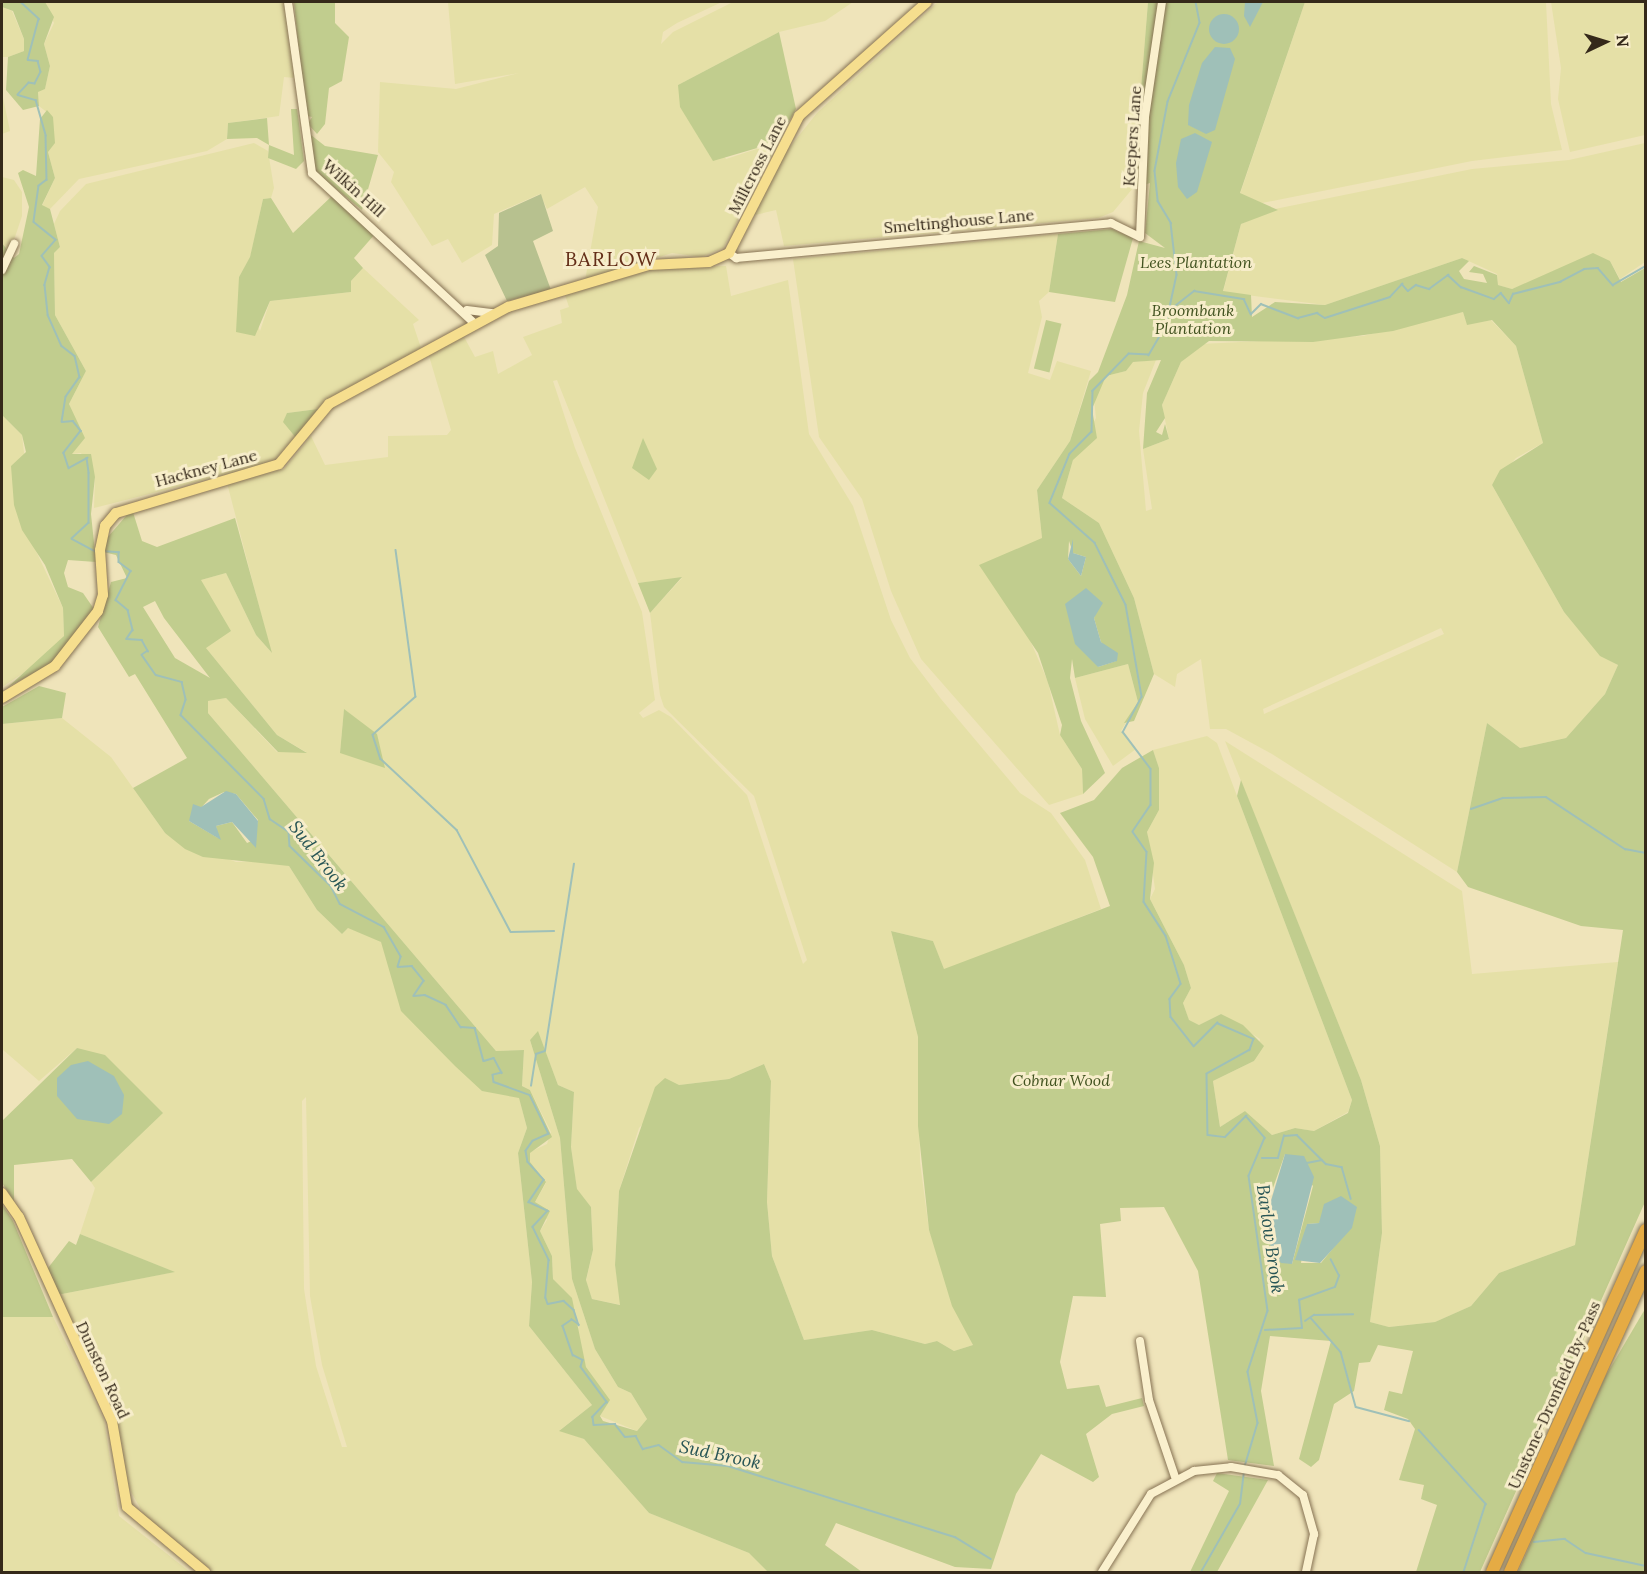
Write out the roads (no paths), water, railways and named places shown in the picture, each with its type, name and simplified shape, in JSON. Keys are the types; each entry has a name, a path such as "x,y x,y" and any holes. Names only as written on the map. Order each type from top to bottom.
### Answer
{"highway":[{"name":"Unstone-Dronfield By-Pass","path":"1492,1572 1646,1230"},
{"name":"Unstone-Dronfield By-Pass","path":"1510,1572 1646,1271"}],"main road":[{"name":"Millcross Lane","path":"729,253 799,116 927,2"},
{"name":"Hackney Lane","path":"2,698 69,653 98,611 103,582 100,550 105,526 116,513 279,464 329,404 431,352 473,321 649,265 709,262 729,253"},
{"name":"Dunston Road","path":"2,1193 19,1217 112,1421 127,1507 205,1572"}],"street":[{"name":"Wilkin Hill","path":"288,2 312,173 466,310 473,321"},
{"name":"Keepers Lane","path":"1140,237 1145,117 1162,2"},
{"name":"Smeltinghouse Lane","path":"729,253 736,258 779,252 1111,223 1140,237"},
{"path":"2,270 14,244"},
{"path":"466,310 493,313"},
{"path":"1140,1341 1149,1400 1175,1477"},
{"path":"1102,1572 1143,1503 1175,1477 1231,1467 1255,1469 1278,1475 1294,1484 1309,1506 1314,1534 1306,1572"}],"water":[{"path":"1245,2 1263,2 1250,27 1244,16"},
{"path":"1224,14 1235,18 1239,29 1235,40 1224,44 1213,40 1209,29 1213,18"},
{"path":"1215,47 1230,48 1235,59 1215,130 1206,134 1188,125 1189,105 1202,63"},
{"path":"1195,133 1212,142 1197,192 1187,199 1178,187 1176,163 1181,139"},
{"path":"1073,539 1073,553 1086,557 1081,576 1068,559"},
{"path":"1086,588 1103,603 1094,618 1101,642 1118,653 1117,661 1098,667 1075,644 1065,604"},
{"path":"226,791 236,794 258,821 256,848 232,822 216,826 221,840 189,821 193,804 201,807"},
{"path":"88,1061 114,1076 124,1095 122,1114 109,1124 77,1119 57,1096 57,1078 71,1065"},
{"path":"1285,1154 1304,1156 1314,1177 1292,1264 1281,1263 1271,1251 1267,1214"},
{"path":"1341,1196 1357,1207 1352,1228 1320,1263 1295,1260 1307,1224 1319,1223 1324,1204"}],"waterway":[{"name":"Sud Brook","path":"21,2 39,19 28,60 38,61 41,72 35,84 29,83 18,95 36,100 46,136 47,180 39,186 34,222 56,240 42,256 50,267 45,285 48,315 62,346 75,356 80,377 66,397 62,422 73,421 81,431 64,453 69,468 87,458 89,523 72,539 96,552"},
{"name":"Barlow Brook","path":"1196,2 1200,23 1168,102 1155,171 1158,201 1171,223 1177,275 1166,326 1149,355 1129,354 1093,391 1092,432 1070,454 1050,503 1095,543 1126,605 1142,697 1123,732 1151,769 1151,805 1133,832 1147,852 1144,902 1166,936 1181,984 1170,999 1171,1017 1194,1046 1217,1023 1254,1039 1250,1050 1207,1074 1208,1135 1225,1137 1246,1116 1265,1138 1249,1176 1268,1311 1248,1372 1258,1423 1245,1467"},
{"name":"Barlow Brook","path":"1222,2 1232,2"},
{"path":"1166,313 1194,291 1244,299 1251,314 1261,304 1298,318 1317,313 1325,318 1390,297 1402,284 1408,291 1416,285 1429,289 1448,275 1461,287 1494,299 1501,293 1509,303 1513,294 1560,282 1584,269 1598,268 1613,285 1646,266"},
{"path":"396,550 416,697 373,735 381,759 457,830 511,932 554,931"},
{"name":"Sud Brook","path":"103,551 119,552 119,562 131,571 116,600 128,610 133,630 127,639 142,640 148,651 142,655 156,675 182,682 186,700 181,715 264,799 270,819 289,832 290,846 331,886 340,904 384,927 401,957 398,967 412,966 424,981 414,996 425,995 446,1005 461,1027 475,1028 484,1061 494,1058 502,1073 493,1075 494,1082 530,1095 549,1134 533,1141 526,1151 528,1162 544,1180 529,1202 548,1211 533,1227 549,1260 546,1298 548,1304 564,1301 574,1310 579,1325 572,1320 563,1326 573,1355 583,1360 581,1367 607,1402 593,1417 594,1425 615,1424 625,1437 636,1436 643,1449 659,1445 682,1462 728,1466 955,1537 991,1559"},
{"path":"1471,809 1503,798 1546,797 1625,849 1646,853"},
{"path":"531,1086 536,1054 545,1051 574,864"},
{"path":"1262,1158 1278,1158 1284,1136 1297,1135 1326,1164 1342,1167 1351,1199"},
{"path":"1307,1163 1322,1160"},
{"path":"1265,1330 1302,1328 1299,1300 1335,1287 1339,1276 1331,1260"},
{"path":"1268,1276 1275,1271"},
{"path":"1305,1321 1314,1315 1353,1314"},
{"path":"1311,1318 1341,1352 1356,1407 1409,1421"},
{"path":"1419,1430 1486,1504 1464,1572"},
{"name":"Barlow Brook","path":"1201,1572 1240,1504 1244,1472"},
{"path":"1534,1542 1565,1539 1586,1553 1646,1566"}],"district":[{"name":"BARLOW","path":"611,258"}],"park label":[{"name":"Lees Plantation","path":"1196,262"},
{"name":"Broombank Plantation","path":"1193,319"},
{"name":"Cobnar Wood","path":"1061,1080"}]}
